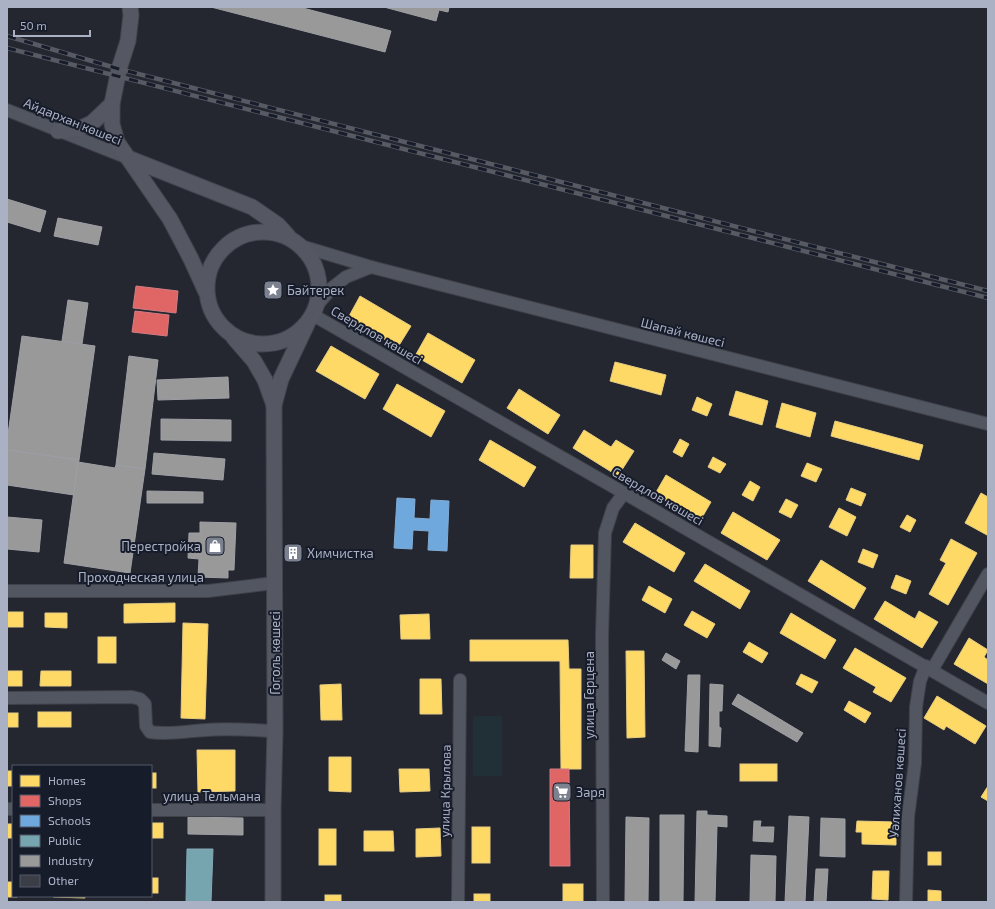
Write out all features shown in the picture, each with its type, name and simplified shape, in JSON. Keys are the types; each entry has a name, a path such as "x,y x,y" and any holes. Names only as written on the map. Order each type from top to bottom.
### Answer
{"main road":[{"path":"130,7 131,15 128,41 119,69 112,104 112,124 117,142 170,219 191,258 215,317 254,361 264,380 274,405"},
{"path":"58,131 81,128 92,123 112,104"},
{"path":"128,158 252,207 278,225 288,237 301,246 314,263 320,284 319,295 312,315 281,379 274,405"},
{"path":"208,297 208,276 212,265 217,255 233,240 242,235 258,232 273,232 288,237"},
{"path":"229,332 248,342 270,344 290,337 299,331 312,315"},
{"name":"Гоголь көшесі","path":"273,902 275,731 274,405"}],"street":[{"name":"Айдархан көшесі","path":"7,110 128,158"},
{"name":"Шапай көшесі","path":"301,246 371,266 988,424"},
{"path":"312,315 332,288 346,276 371,266"},
{"name":"Свердлов көшесі","path":"312,315 988,703"},
{"name":"улица Герцена","path":"603,902 602,636 605,533 613,508 624,493"},
{"name":"Уәлиханов көшесі","path":"906,902 908,817 915,763 916,707 920,681 988,574"},
{"name":"Проходческая улица","path":"7,591 208,591 274,583"},
{"name":"улица Крылова","path":"458,902 460,680"},
{"path":"7,698 132,697 140,699 145,704 146,726 150,732 156,733 206,730 275,731"},
{"name":"улица Тельмана","path":"152,810 273,810"}],"shaded area":[{"path":"473,716 502,716 502,776 473,776"}],"building: Homes":[{"path":"360,296 411,326 398,347 348,318"},
{"path":"428,333 475,360 462,383 415,356"},
{"path":"331,346 379,374 365,399 316,371"},
{"path":"615,362 666,375 661,395 610,381"},
{"path":"397,384 445,411 431,437 383,409"},
{"path":"519,389 560,415 548,434 507,408"},
{"path":"736,391 768,401 762,425 729,415"},
{"path":"697,397 712,404 707,416 692,410"},
{"path":"782,403 816,413 810,437 776,427"},
{"path":"835,421 923,445 919,460 831,436"},
{"path":"584,430 611,447 616,440 634,451 618,476 573,448"},
{"path":"680,439 689,444 682,457 673,452"},
{"path":"490,440 536,467 524,487 479,460"},
{"path":"713,457 726,464 720,473 708,467"},
{"path":"807,463 822,469 816,482 801,476"},
{"path":"666,475 711,502 700,521 655,494"},
{"path":"750,481 760,487 753,501 742,495"},
{"path":"851,488 866,494 861,506 846,500"},
{"path":"981,493 988,497 987,535 965,523"},
{"path":"786,499 798,505 791,518 779,512"},
{"path":"839,508 856,517 847,536 829,527"},
{"path":"733,512 780,540 767,560 721,533"},
{"path":"907,515 916,520 910,532 900,527"},
{"path":"635,523 685,553 674,572 623,542"},
{"path":"951,539 977,553 948,605 929,594 946,563 940,560"},
{"path":"571,545 593,545 593,578 570,578"},
{"path":"863,549 878,555 873,568 858,562"},
{"path":"821,560 866,588 854,609 808,581"},
{"path":"705,564 750,591 740,609 694,581"},
{"path":"896,575 911,581 906,594 891,588"},
{"path":"649,586 672,599 665,613 642,600"},
{"path":"885,601 915,619 919,611 938,622 922,648 874,619"},
{"path":"175,603 175,622 124,623 124,604"},
{"path":"692,611 715,624 707,638 684,625"},
{"path":"7,612 23,612 23,627 7,627"},
{"path":"45,613 67,613 67,628 45,627"},
{"path":"791,613 836,640 825,659 780,633"},
{"path":"429,614 430,639 401,639 400,615"},
{"path":"183,623 208,624 205,719 181,718"},
{"path":"98,637 116,637 116,663 98,663"},
{"path":"969,638 988,650 984,657 988,660 988,684 954,664"},
{"path":"470,640 568,640 569,669 581,669 581,769 561,769 560,661 470,661"},
{"path":"749,642 768,653 762,663 743,652"},
{"path":"855,648 906,678 891,702 873,692 876,687 843,668"},
{"path":"626,651 644,651 645,737 627,738"},
{"path":"7,671 22,671 22,686 7,686"},
{"path":"41,671 71,671 71,686 40,686"},
{"path":"801,674 818,682 812,693 796,684"},
{"path":"420,679 441,679 442,714 420,714"},
{"path":"341,684 342,720 321,720 320,685"},
{"path":"937,696 986,726 975,744 946,726 944,730 924,718"},
{"path":"849,701 871,713 865,723 844,710"},
{"path":"38,712 71,712 71,727 38,727"},
{"path":"7,713 18,713 18,727 7,727"},
{"path":"197,750 235,750 235,791 198,792"},
{"path":"329,757 351,757 351,792 329,791"},
{"path":"740,764 777,764 777,781 740,781"},
{"path":"399,769 429,769 430,791 400,792"},
{"path":"7,771 12,771 12,786 7,786"},
{"path":"152,773 156,773 156,788 152,788"},
{"path":"988,786 988,801 981,797"},
{"path":"857,821 896,822 896,845 862,844 862,832 856,832"},
{"path":"152,823 163,823 163,838 152,838"},
{"path":"7,824 12,824 12,838 7,838"},
{"path":"472,827 490,827 490,863 472,863"},
{"path":"440,828 441,856 416,857 416,829"},
{"path":"319,829 336,829 336,865 319,865"},
{"path":"364,831 393,831 394,851 364,851"},
{"path":"928,852 941,852 941,865 928,865"},
{"path":"873,871 889,871 888,900 872,899"},
{"path":"152,878 158,878 158,893 152,893"},
{"path":"7,882 12,882 12,897 7,897"},
{"path":"563,884 583,884 583,902 563,902"},
{"path":"928,890 941,891 941,902 928,902"},
{"path":"474,894 490,894 490,902 474,902"},
{"path":"325,895 341,895 341,902 325,902"},
{"path":"53,897 85,897 85,898"}],"building: Shops":[{"path":"136,286 178,291 176,313 133,308"},
{"path":"135,311 169,315 167,336 132,332"},
{"path":"550,769 569,769 570,866 550,866"}],"building: Schools":[{"path":"397,498 415,499 414,518 430,519 431,500 449,501 447,551 428,550 429,531 413,530 412,549 394,548"}],"building: Public":[{"path":"187,849 213,849 211,902 186,902"}],"building: Industry":[{"path":"211,7 299,7 391,31 385,52"},
{"path":"384,7 449,7 448,12 439,10 436,21"},
{"path":"7,199 46,211 40,232 7,222"},
{"path":"58,218 102,227 98,245 54,236"},
{"path":"68,300 88,303 82,344 62,341"},
{"path":"22,336 95,346 79,460 7,450"},
{"path":"129,356 158,360 145,469 116,465"},
{"path":"228,377 229,398 158,400 157,380"},
{"path":"161,419 231,420 231,441 161,440"},
{"path":"7,450 79,460 74,495 7,485"},
{"path":"154,453 225,459 223,480 152,474"},
{"path":"78,462 115,468 116,465 145,469 130,573 64,563"},
{"path":"147,491 203,492 203,503 147,503"},
{"path":"7,517 42,520 39,552 7,549"},
{"path":"200,522 236,523 234,570 228,570 228,578 198,577 199,559 188,558 189,533 200,533"},
{"path":"666,653 680,661 676,669 662,660"},
{"path":"688,675 700,675 698,752 685,751"},
{"path":"710,684 723,685 722,711 719,711 719,727 721,728 720,747 709,746"},
{"path":"738,694 803,733 797,742 732,704"},
{"path":"697,811 707,811 707,815 727,816 727,827 717,826 715,902 695,902"},
{"path":"660,815 684,815 683,902 660,902"},
{"path":"789,816 809,817 805,902 785,902"},
{"path":"188,817 243,818 243,835 188,834"},
{"path":"626,817 649,818 648,902 625,902"},
{"path":"821,818 845,819 845,857 820,856"},
{"path":"754,821 761,821 760,827 774,827 773,842 753,841"},
{"path":"751,855 776,856 775,902 750,902"},
{"path":"816,869 828,869 826,902 814,902"}],"building: Other":[{"name":"Химчистка","path":"290,548 296,548 296,558 290,558"}],"railway":[{"path":"7,36 119,69 988,291"},
{"path":"7,48 988,298"}],"place":[{"name":"Бәйтерек","path":"273,290"},
{"name":"Перестройка","path":"215,546"},
{"name":"Химчистка","path":"293,553"},
{"name":"Заря","path":"562,792"}]}
